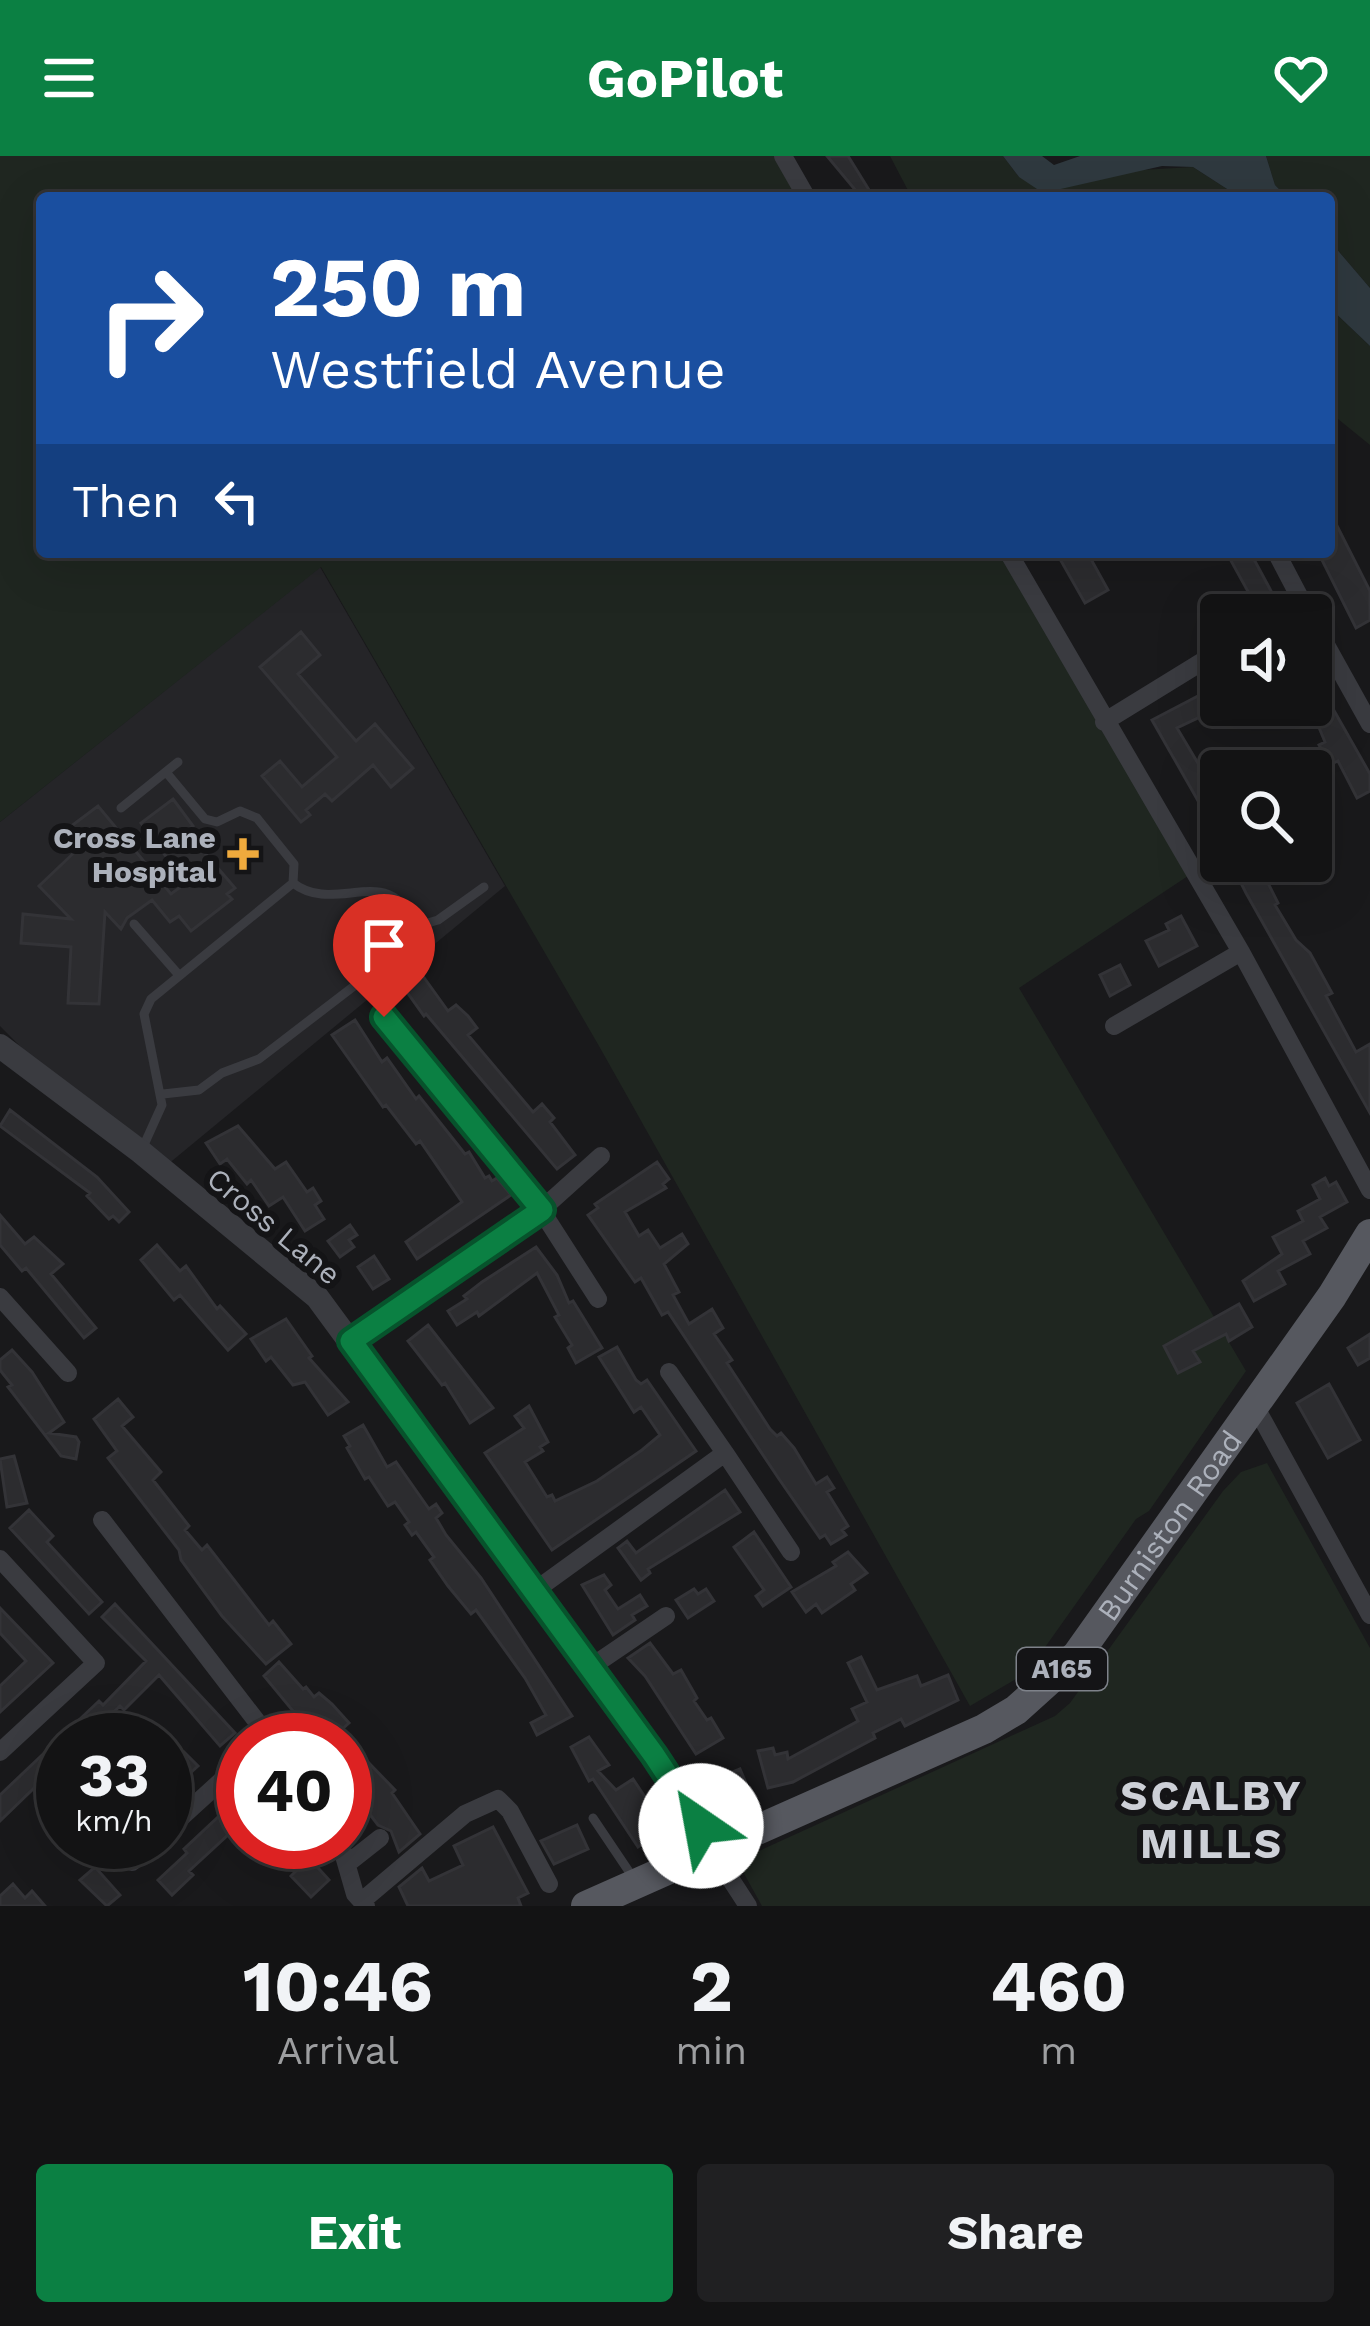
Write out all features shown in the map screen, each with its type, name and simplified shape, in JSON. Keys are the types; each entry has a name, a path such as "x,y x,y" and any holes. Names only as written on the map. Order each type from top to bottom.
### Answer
{"main road":[{"name":"Burniston Road","path":"586,1906 984,1729 1016,1710 1077,1655 1255,1406 1370,1234"}],"street":[{"path":"783,156 804,192"},
{"path":"1011,558 1240,952 1370,1190"},
{"path":"1279,558 1297,594"},
{"path":"1332,657 1370,724"},
{"path":"1104,722 1200,663"},
{"path":"1114,1026 1240,952"},
{"path":"384,1017 542,1210 598,1299"},
{"name":"Cross Lane","path":"0,1046 141,1152 317,1297 690,1807 711,1849"},
{"path":"351,1341 542,1210 601,1156"},
{"path":"0,1297 68,1373"},
{"path":"670,1372 791,1552"},
{"path":"1255,1406 1370,1615"},
{"path":"533,1592 725,1454"},
{"path":"102,1520 249,1713"},
{"path":"0,1559 96,1663 0,1752"},
{"path":"588,1669 667,1616"},
{"path":"192,1807 216,1786"},
{"path":"348,1869 364,1904 465,1814 498,1799 510,1810 549,1885"},
{"path":"372,1844 380,1838"},
{"path":"711,1849 748,1906"}],"lane":[{"path":"121,808 178,763"},
{"path":"141,1152 160,1116 163,1094 144,1014 151,999 293,883 294,864 257,818 241,812 217,822 205,819 166,772"},
{"path":"163,1094 199,1090 222,1073 260,1060 412,938 414,927 394,895 379,891 318,895 293,883"},
{"path":"414,927 438,920 484,887"},
{"path":"134,924 178,974"},
{"path":"593,1819 637,1883"}],"shaded area":[{"path":"0,156 783,156 804,192 36,192 36,558 1011,558 1194,872 1019,988 1246,1371 1149,1511 1136,1519 1041,1653 1016,1679 970,1706 599,1046 321,567 0,822"},
{"path":"890,156 1003,156 1019,177 1193,167 1232,192 909,192"},
{"path":"1003,156 1042,156 1054,165 1080,156 1266,156 1282,192 1232,192 1193,167 1162,166 1047,192 1019,177"},
{"path":"1266,156 1370,156 1370,288 1335,247 1335,192 1282,192"},
{"path":"1335,247 1370,288 1370,346 1335,313"},
{"path":"1335,313 1370,346 1370,445 1338,419"},
{"name":"Cross Lane Hospital","path":"320,567 505,886 161,1170 86,1113 0,1026 0,822"},
{"path":"1267,1463 1370,1648 1370,1906 762,1906 737,1861 1055,1716 1070,1703 1223,1491 1241,1472"}],"building":[{"path":"827,156 848,156 870,192 857,192"},
{"path":"1335,522 1370,591 1370,620 1356,628 1321,558 1335,558"},
{"path":"1059,558 1090,558 1108,590 1085,603"},
{"path":"1253,558 1273,594 1249,594 1230,559"},
{"path":"301,632 320,655 298,674 356,741 375,724 413,768 391,787 373,765 332,801 325,794 306,810 310,815 301,822 262,776 280,761 302,787 337,757 260,667"},
{"path":"1200,695 1200,717 1177,728 1200,767 1200,804 1152,720"},
{"path":"1332,707 1370,774 1370,791 1357,798 1338,761 1332,764 1332,750 1322,750 1319,745 1325,742 1318,726 1332,726"},
{"path":"173,799 193,826 186,831 235,888 227,894 232,899 191,931 179,916 170,922 152,900 127,918 121,929 105,912 99,1004 68,1003 71,947 21,943 23,914 71,919 39,886 80,847 66,830 98,806 171,894 186,883 141,823"},
{"path":"1240,882 1268,882 1275,905 1332,993 1326,996 1356,1052 1370,1044 1370,1113"},
{"path":"1181,916 1197,946 1159,966 1146,941 1169,930 1166,924"},
{"path":"1120,965 1130,985 1110,996 1100,975"},
{"path":"420,972 448,1011 456,1005 468,1016 477,1028 468,1035 533,1112 542,1104 554,1118 550,1122 575,1155 557,1169 402,985"},
{"path":"355,1020 382,1062 387,1058 416,1099 419,1096 465,1154 469,1152 485,1178 497,1178 511,1195 417,1259 406,1242 462,1202 420,1141 416,1144 383,1107 332,1035"},
{"path":"10,1110 97,1177 129,1212 119,1222 113,1216 109,1219 87,1196 90,1193 0,1126"},
{"path":"238,1126 275,1169 286,1162 307,1192 313,1188 321,1201 315,1205 324,1219 305,1231 283,1197 269,1206 251,1180 247,1184 227,1159 220,1164 206,1143"},
{"path":"657,1162 669,1179 663,1184 666,1188 625,1212 639,1236 648,1230 660,1248 682,1234 688,1244 664,1264 679,1292 673,1295 689,1324 712,1309 723,1328 714,1334 732,1360 727,1363 770,1429 777,1436 781,1433 794,1448 816,1484 827,1477 834,1488 827,1492 848,1526 842,1530 846,1535 831,1544 825,1535 820,1538 668,1312 662,1315 641,1278 635,1282 588,1215 598,1208 595,1204"},
{"path":"1325,1178 1329,1186 1336,1182 1347,1202 1320,1217 1327,1228 1303,1241 1310,1254 1278,1271 1285,1284 1254,1301 1243,1281 1282,1254 1273,1237 1303,1221 1298,1211 1320,1199 1313,1185"},
{"path":"0,1215 25,1244 34,1237 63,1264 51,1274 96,1328 84,1338 26,1268 22,1271 0,1245"},
{"path":"350,1225 357,1235 349,1240 354,1247 340,1257 328,1241"},
{"path":"157,1245 180,1271 186,1266 217,1309 220,1306 246,1334 228,1350 180,1295 174,1300 141,1260"},
{"path":"536,1247 602,1348 576,1363 537,1273 479,1316 477,1312 457,1325 448,1311"},
{"path":"374,1256 389,1279 373,1289 358,1267"},
{"path":"1239,1304 1252,1327 1229,1341 1226,1334 1193,1351 1200,1362 1178,1373 1164,1346"},
{"path":"286,1319 312,1356 309,1358 348,1402 328,1415 305,1382 293,1385 271,1357 266,1361 251,1339"},
{"path":"428,1325 493,1408 470,1423 445,1383 408,1341"},
{"path":"1370,1334 1370,1358 1358,1365 1348,1348"},
{"path":"617,1347 636,1380 641,1384 647,1380 696,1451 552,1550 485,1453 524,1428 515,1416 529,1406 548,1442 525,1462 547,1497 552,1495 555,1501 597,1481 642,1450 660,1435 641,1407 634,1412 599,1357"},
{"path":"12,1350 64,1422 49,1433 76,1437 79,1442 76,1459 61,1456 8,1387 12,1385 0,1370 0,1360"},
{"path":"1329,1384 1360,1440 1328,1458 1297,1403"},
{"path":"118,1399 133,1417 122,1426 161,1472 153,1480 189,1526 185,1530 202,1550 207,1545 269,1625 273,1621 291,1644 266,1664 222,1616 181,1560 179,1550 108,1458 117,1451 94,1419"},
{"path":"363,1425 387,1467 396,1462 429,1509 436,1504 442,1513 436,1518 446,1535 481,1578 572,1716 537,1735 531,1723 546,1715 525,1678 476,1610 471,1614 448,1586 430,1560 434,1557 405,1525 409,1522 395,1502 388,1506 347,1448 344,1436"},
{"path":"14,1456 27,1503 7,1507 0,1459"},
{"path":"725,1490 740,1512 648,1569 650,1573 641,1580 618,1548 627,1541 636,1553"},
{"path":"29,1510 53,1536 47,1542 102,1602 89,1614 10,1528"},
{"path":"754,1532 791,1587 763,1606 756,1596 764,1590 734,1547"},
{"path":"848,1552 867,1573 851,1584 855,1590 822,1613 816,1604 806,1612 792,1592 836,1566 833,1562"},
{"path":"604,1575 611,1585 605,1590 618,1609 640,1595 647,1606 613,1635 582,1585"},
{"path":"694,1589 698,1594 706,1589 714,1601 688,1618 676,1600"},
{"path":"115,1604 216,1713 216,1741 159,1675 124,1710 120,1706 113,1713 86,1713 99,1701 103,1705 146,1661 102,1617"},
{"path":"0,1608 53,1663 0,1712 0,1686 26,1661 0,1633"},
{"path":"650,1643 673,1674 681,1670 697,1698 694,1701 723,1738 696,1754 628,1658"},
{"path":"861,1657 877,1690 917,1676 921,1686 948,1675 958,1700 905,1726 901,1719 793,1782 768,1788 758,1751 773,1748 775,1755 787,1752 788,1759 858,1721 852,1709 867,1702 848,1663"},
{"path":"279,1662 303,1689 314,1697 319,1693 340,1713 295,1713 264,1676"},
{"path":"589,1737 609,1765 598,1771 616,1790 633,1779 661,1821 659,1833 638,1847 593,1779 589,1781 571,1747"},
{"path":"36,1761 36,1786 0,1821 0,1795"},
{"path":"372,1766 395,1790 392,1793 420,1834 399,1852 391,1831 372,1817"},
{"path":"740,1769 751,1795 732,1803 720,1777"},
{"path":"216,1819 216,1846 192,1868 192,1842"},
{"path":"577,1825 588,1849 554,1864 541,1841"},
{"path":"493,1827 528,1893 518,1898 521,1906 408,1906 399,1887 422,1868 429,1881 463,1865 454,1846"},
{"path":"97,1869 120,1895 107,1906 80,1880"},
{"path":"170,1869 191,1869 193,1875 172,1895 158,1880"},
{"path":"298,1869 319,1869 329,1880 311,1897 291,1876"},
{"path":"13,1884 25,1898 32,1891 45,1906 0,1906 0,1896"}],"place":[{"name":"Cross Lane Hospital","path":"243,854"}],"district":[{"name":"SCALBY MILLS","path":"1212,1819"}],"route":[{"path":"384,1017 542,1210 351,1341 701,1826"}]}
